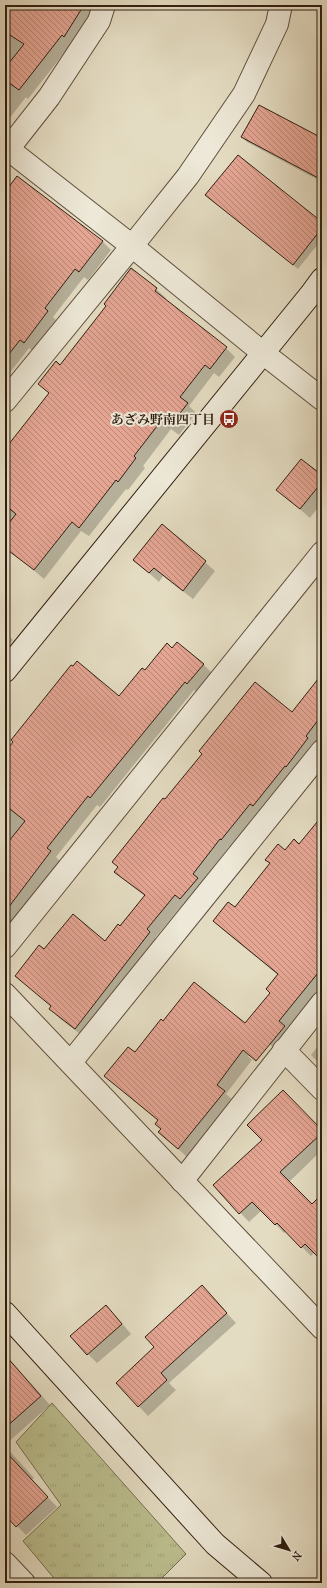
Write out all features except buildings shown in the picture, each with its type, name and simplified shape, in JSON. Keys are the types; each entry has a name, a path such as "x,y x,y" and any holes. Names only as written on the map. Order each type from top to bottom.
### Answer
{"street":[{"path":"104,5 99,21 49,97 7,151 132,246 322,399"},
{"path":"5,401 188,176 244,94 277,24 281,5"},
{"path":"5,671 322,279"},
{"path":"5,946 322,553"},
{"path":"71,1062 322,751"},
{"path":"5,994 322,1328"},
{"path":"182,1181 322,1003"},
{"path":"284,1050 322,1089"},
{"path":"5,1313 215,1544 261,1583"},
{"path":"5,1562 24,1583"}],"green space":[{"path":"52,1403 186,1554 157,1583 58,1583 23,1541 61,1505 16,1442"}],"place":[{"name":"あざみ野南四丁目","path":"229,419"}]}
